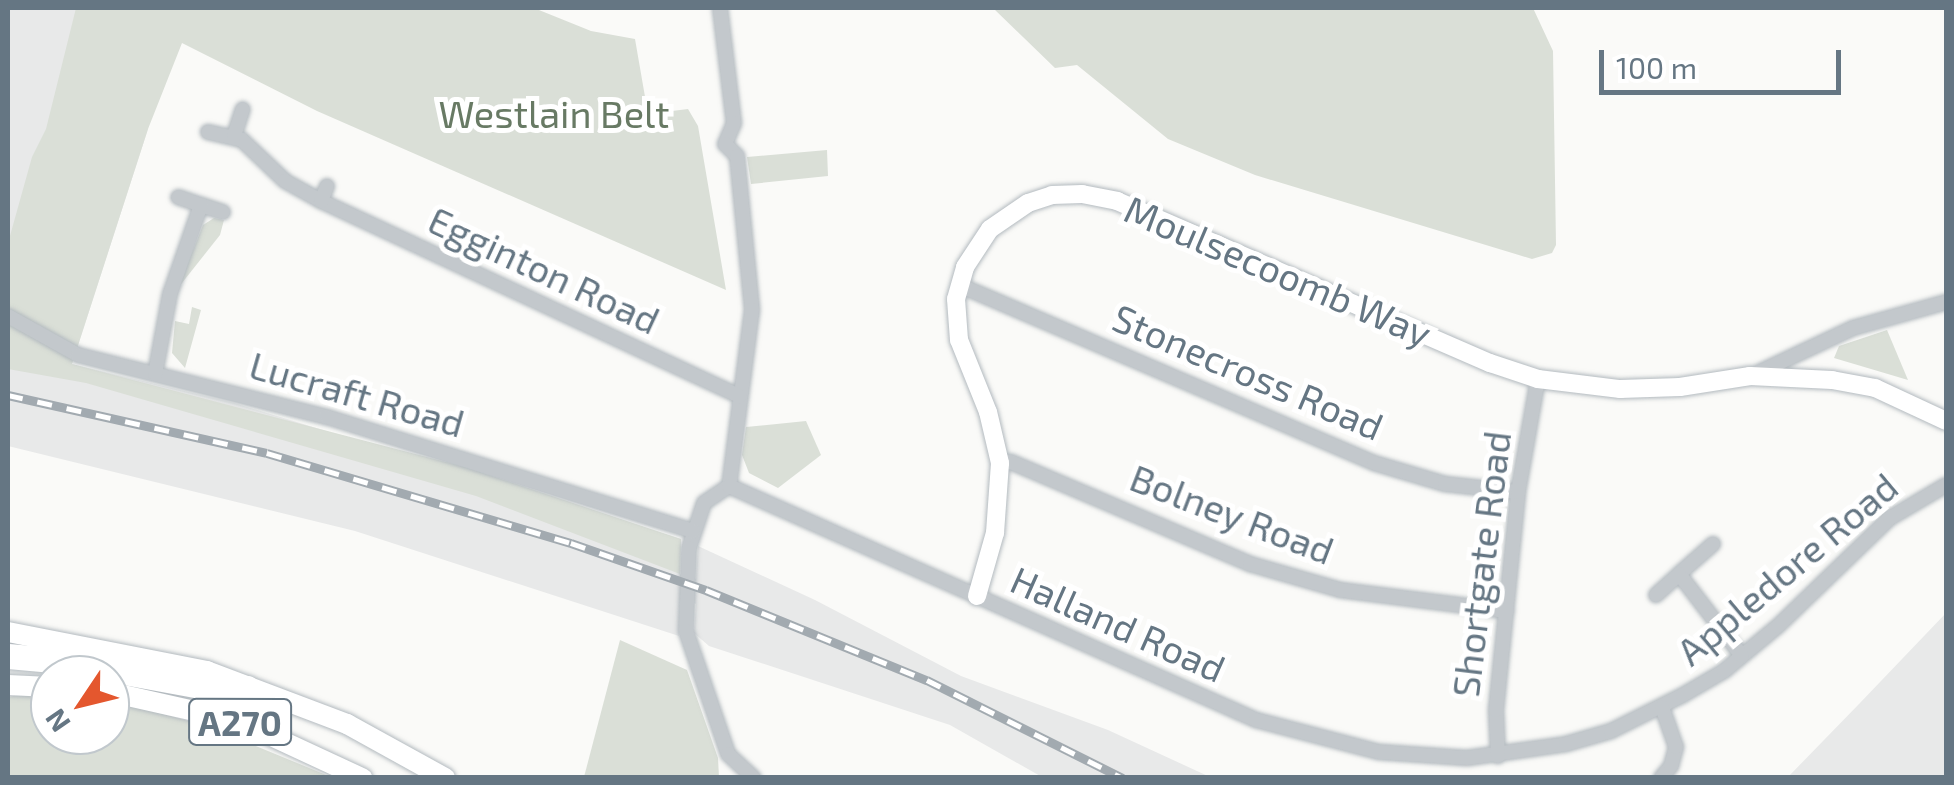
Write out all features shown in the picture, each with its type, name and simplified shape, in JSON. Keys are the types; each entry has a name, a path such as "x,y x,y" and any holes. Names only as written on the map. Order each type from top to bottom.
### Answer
{"highway":[{"path":"8,656 64,661 206,687 247,688"}],"main road":[{"name":"A270","path":"8,632 206,671 347,724 445,778"},
{"name":"A270","path":"130,697 238,721 362,778"}],"street":[{"path":"720,8 734,123 725,144 737,156 752,284 730,486 707,499 687,558 688,641 728,754 752,777"},
{"path":"208,132 234,136 243,109"},
{"name":"Egginton Road","path":"234,136 284,180 320,200 740,396"},
{"path":"320,200 327,186"},
{"name":"Moulsecoomb Way","path":"977,596 995,533 1000,463 988,412 958,334 959,285 980,241 1008,214 1052,195 1097,196 1538,379 1620,389 1680,387 1750,376 1852,382 1875,388 1946,421"},
{"path":"178,198 223,212"},
{"path":"155,374 170,294 201,206"},
{"name":"Stonecross Road","path":"959,285 1374,463 1445,484 1518,492"},
{"path":"1750,376 1853,328 1946,302"},
{"name":"Lucraft Road","path":"8,316 78,356 327,417 694,531"},
{"name":"Shortgate Road","path":"1498,756 1496,710 1518,492 1538,379"},
{"name":"Bolney Road","path":"1000,463 1011,462 1268,569 1350,592 1507,612"},
{"name":"Appledore Road","path":"1498,756 1591,737 1662,706 1742,656 1890,518 1946,485"},
{"name":"Halland Road","path":"730,486 1292,732 1379,752 1498,756"},
{"path":"1656,595 1712,544"},
{"path":"1679,574 1742,656"},
{"path":"1661,778 1671,766 1676,746 1662,706"}],"shaded area":[{"path":"8,8 137,8 148,129 72,364 234,403 681,539 680,574 696,579 698,546 815,600 961,676 1108,730 1210,777 1042,777 950,725 709,646 694,633 696,604 680,597 679,636 355,531 8,446"},
{"path":"1946,613 1946,777 1788,777 1859,704"}],"green space":[{"name":"Westlain Belt","path":"76,8 534,8 591,31 635,39 648,114 688,109 698,126 726,290 317,111 182,43 148,129 72,364 465,467 681,539 680,574 476,496 86,383 8,369 8,243 32,157 46,129"},
{"path":"993,8 1533,8 1553,51 1556,245 1552,253 1532,259 1255,175 1168,139 1077,65 1055,68"},
{"path":"827,150 828,176 751,184 747,157"},
{"path":"214,218 224,220 220,235 178,288 203,225"},
{"path":"192,307 201,310 185,368 172,353 175,321 189,324"},
{"path":"1887,330 1908,380 1834,358 1839,346"},
{"path":"806,421 821,455 778,488 749,473 742,455 746,427"},
{"path":"620,640 687,670 718,758 719,777 584,777"},
{"path":"30,693 30,755 130,755 130,706 210,727 331,777 8,777 8,697"}],"railway":[{"path":"8,395 267,453 571,543 706,590 927,680 1123,778"}]}
